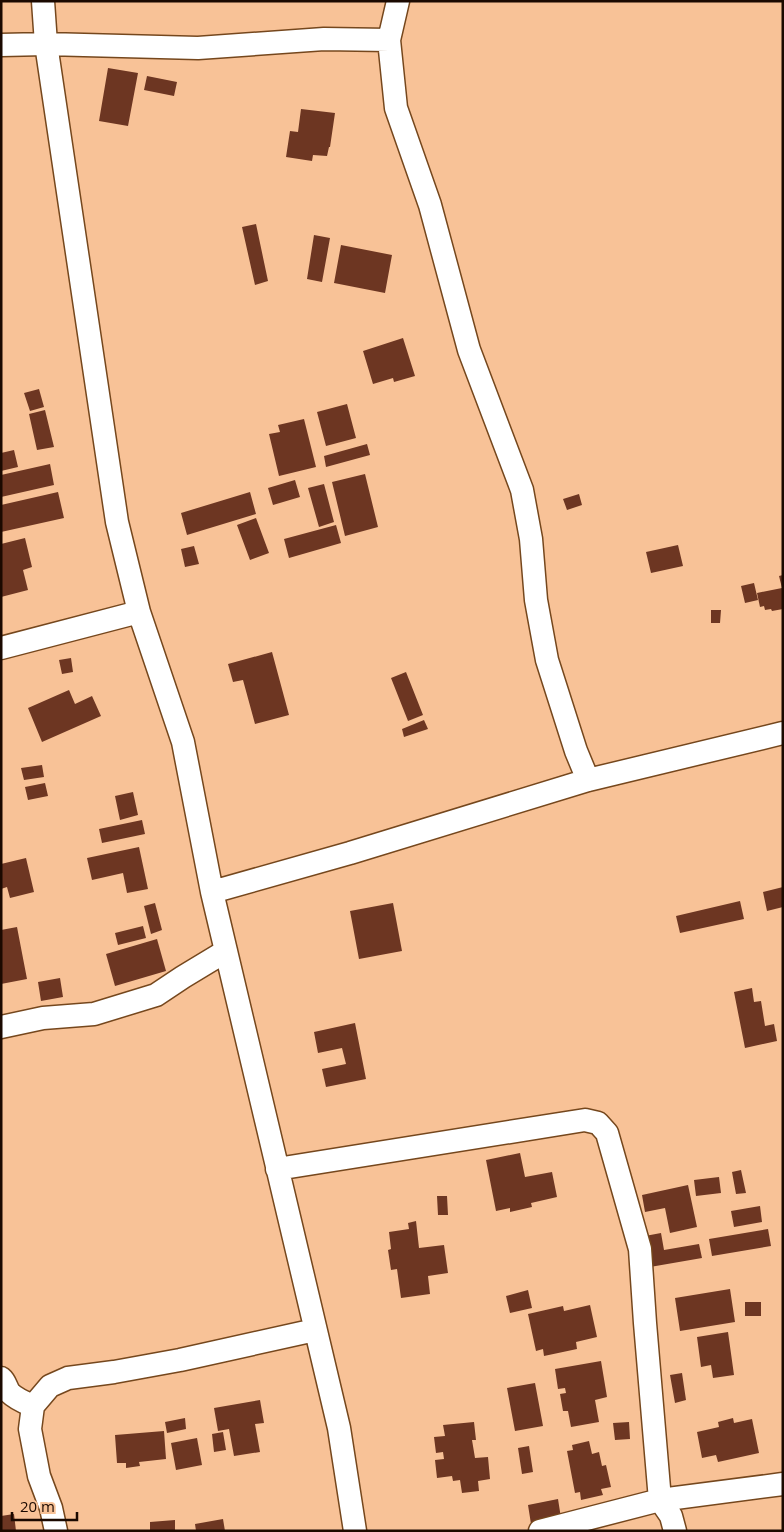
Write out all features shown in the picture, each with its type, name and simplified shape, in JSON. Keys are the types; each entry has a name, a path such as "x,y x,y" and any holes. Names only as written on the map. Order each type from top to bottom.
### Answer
{"street":[{"path":"43,1 46,44 117,522 139,612 183,742 212,892 338,1428 355,1531"},
{"path":"398,1 389,40 396,108 430,205 469,350 522,490 531,539 536,600 548,660 576,752 588,780"},
{"path":"1,45 46,44 198,48 324,39 389,40"},
{"path":"1,648 139,612"},
{"path":"212,892 350,854 588,780 783,733"},
{"path":"1,1027 43,1018 94,1014 156,996 184,976 226,951"},
{"path":"276,1169 585,1120 598,1123 607,1133 640,1248 660,1500 671,1516 674,1531"},
{"path":"56,1531 51,1508 39,1476 30,1429 33,1406 50,1386 68,1378 180,1360 315,1330"},
{"path":"1,1378 10,1392 33,1406"},
{"path":"540,1531 660,1500 783,1484"}],"building":[{"path":"108,68 138,73 128,126 99,121"},
{"path":"147,76 177,82 174,96 144,90"},
{"path":"301,109 335,113 327,156 313,155 312,161 286,157 290,131 298,132"},
{"path":"256,224 268,281 255,285 242,227"},
{"path":"314,235 330,238 322,282 307,279"},
{"path":"341,245 392,255 385,293 334,283"},
{"path":"403,338 415,376 394,382 393,378 373,384 363,351"},
{"path":"39,389 44,407 30,411 24,393"},
{"path":"347,404 356,438 326,446 317,412"},
{"path":"45,410 54,447 37,450 29,414"},
{"path":"304,419 316,467 279,476 269,434 280,432 278,425"},
{"path":"367,444 370,455 326,467 324,456"},
{"path":"14,450 18,467 1,471 1,453"},
{"path":"50,464 54,485 1,497 1,475"},
{"path":"365,474 378,527 345,536 332,482"},
{"path":"295,480 300,497 273,505 268,488"},
{"path":"324,484 334,522 319,527 308,488"},
{"path":"58,492 64,518 1,532 1,505"},
{"path":"250,492 256,514 187,535 181,513"},
{"path":"579,494 582,505 567,510 563,499"},
{"path":"256,518 269,553 250,560 237,525"},
{"path":"336,525 341,543 289,558 284,539"},
{"path":"25,538 32,567 23,570 28,590 1,597 1,544"},
{"path":"678,545 683,566 651,573 646,552"},
{"path":"194,546 199,564 185,567 181,549"},
{"path":"783,575 783,609 772,611 771,609 765,610 764,606 760,607 757,593 782,588 779,576"},
{"path":"754,583 758,600 745,603 741,586"},
{"path":"711,610 721,610 720,623 711,623"},
{"path":"272,652 289,715 255,724 243,680 233,682 228,664"},
{"path":"71,658 73,672 62,674 59,660"},
{"path":"406,672 423,715 408,721 391,678"},
{"path":"69,690 75,704 92,696 101,716 42,742 28,708"},
{"path":"424,720 428,729 404,737 402,729"},
{"path":"42,765 44,777 24,780 21,768"},
{"path":"45,783 48,796 28,800 25,787"},
{"path":"133,792 138,815 120,820 115,796"},
{"path":"142,820 145,834 102,843 99,829"},
{"path":"139,847 148,889 127,893 123,873 92,880 87,858"},
{"path":"26,858 34,892 10,898 7,887 1,889 1,864"},
{"path":"783,887 783,907 767,911 763,892"},
{"path":"740,901 744,919 680,933 676,916"},
{"path":"155,903 162,930 151,934 144,906"},
{"path":"393,903 402,951 359,959 350,911"},
{"path":"143,926 146,938 118,945 115,933"},
{"path":"17,927 27,979 1,984 1,930"},
{"path":"157,939 166,971 115,986 106,954"},
{"path":"60,978 63,997 41,1001 38,982"},
{"path":"752,988 754,1002 761,1001 765,1026 774,1024 777,1041 745,1048 734,992"},
{"path":"355,1023 366,1079 326,1087 322,1069 346,1064 342,1048 318,1053 314,1032"},
{"path":"520,1153 525,1177 552,1172 557,1197 531,1203 532,1207 510,1212 510,1208 496,1211 486,1160"},
{"path":"741,1170 746,1193 736,1194 732,1172"},
{"path":"719,1177 721,1193 696,1196 694,1180"},
{"path":"688,1185 697,1227 670,1233 665,1208 645,1212 642,1195"},
{"path":"437,1196 447,1196 448,1215 438,1215"},
{"path":"760,1206 762,1222 734,1227 731,1211"},
{"path":"416,1221 419,1248 444,1245 448,1273 428,1276 430,1294 401,1298 397,1269 391,1270 388,1250 391,1249 389,1232 409,1229 408,1223"},
{"path":"768,1229 771,1246 712,1256 709,1239"},
{"path":"661,1233 664,1250 699,1244 702,1258 650,1267 645,1236"},
{"path":"730,1289 735,1322 680,1331 675,1298"},
{"path":"528,1290 532,1308 510,1313 506,1296"},
{"path":"745,1302 761,1302 761,1316 745,1316"},
{"path":"590,1305 597,1337 576,1342 577,1349 544,1356 543,1349 536,1351 528,1314 563,1306 564,1311"},
{"path":"728,1332 734,1375 713,1378 711,1365 701,1367 697,1337"},
{"path":"601,1361 607,1397 595,1400 599,1422 571,1427 568,1411 563,1411 560,1394 566,1393 565,1388 558,1389 555,1369"},
{"path":"682,1373 686,1400 675,1403 670,1375"},
{"path":"535,1383 543,1426 515,1431 507,1388"},
{"path":"260,1400 264,1423 255,1424 260,1452 234,1456 229,1429 218,1431 214,1408"},
{"path":"185,1418 186,1429 167,1433 165,1422"},
{"path":"733,1418 734,1423 752,1419 759,1453 718,1462 716,1455 702,1458 697,1432 719,1427 718,1422"},
{"path":"474,1422 476,1440 472,1440 475,1458 488,1457 490,1479 478,1481 479,1491 462,1493 460,1480 453,1481 452,1476 437,1478 435,1460 444,1459 443,1452 436,1453 434,1437 445,1436 443,1425"},
{"path":"629,1422 630,1439 615,1440 613,1423"},
{"path":"164,1431 166,1459 139,1462 140,1466 126,1468 126,1463 117,1463 115,1435"},
{"path":"223,1432 226,1450 214,1452 212,1434"},
{"path":"197,1438 202,1465 176,1470 171,1443"},
{"path":"589,1441 592,1454 599,1452 602,1466 606,1465 611,1487 601,1489 603,1495 581,1500 580,1492 575,1493 567,1451 573,1450 572,1445"},
{"path":"529,1446 533,1472 522,1474 518,1448"},
{"path":"558,1499 561,1518 531,1524 528,1505"},
{"path":"14,1514 16,1531 1,1531 1,1516"},
{"path":"223,1519 225,1531 196,1531 195,1524"},
{"path":"175,1520 175,1531 150,1531 150,1522"}]}
